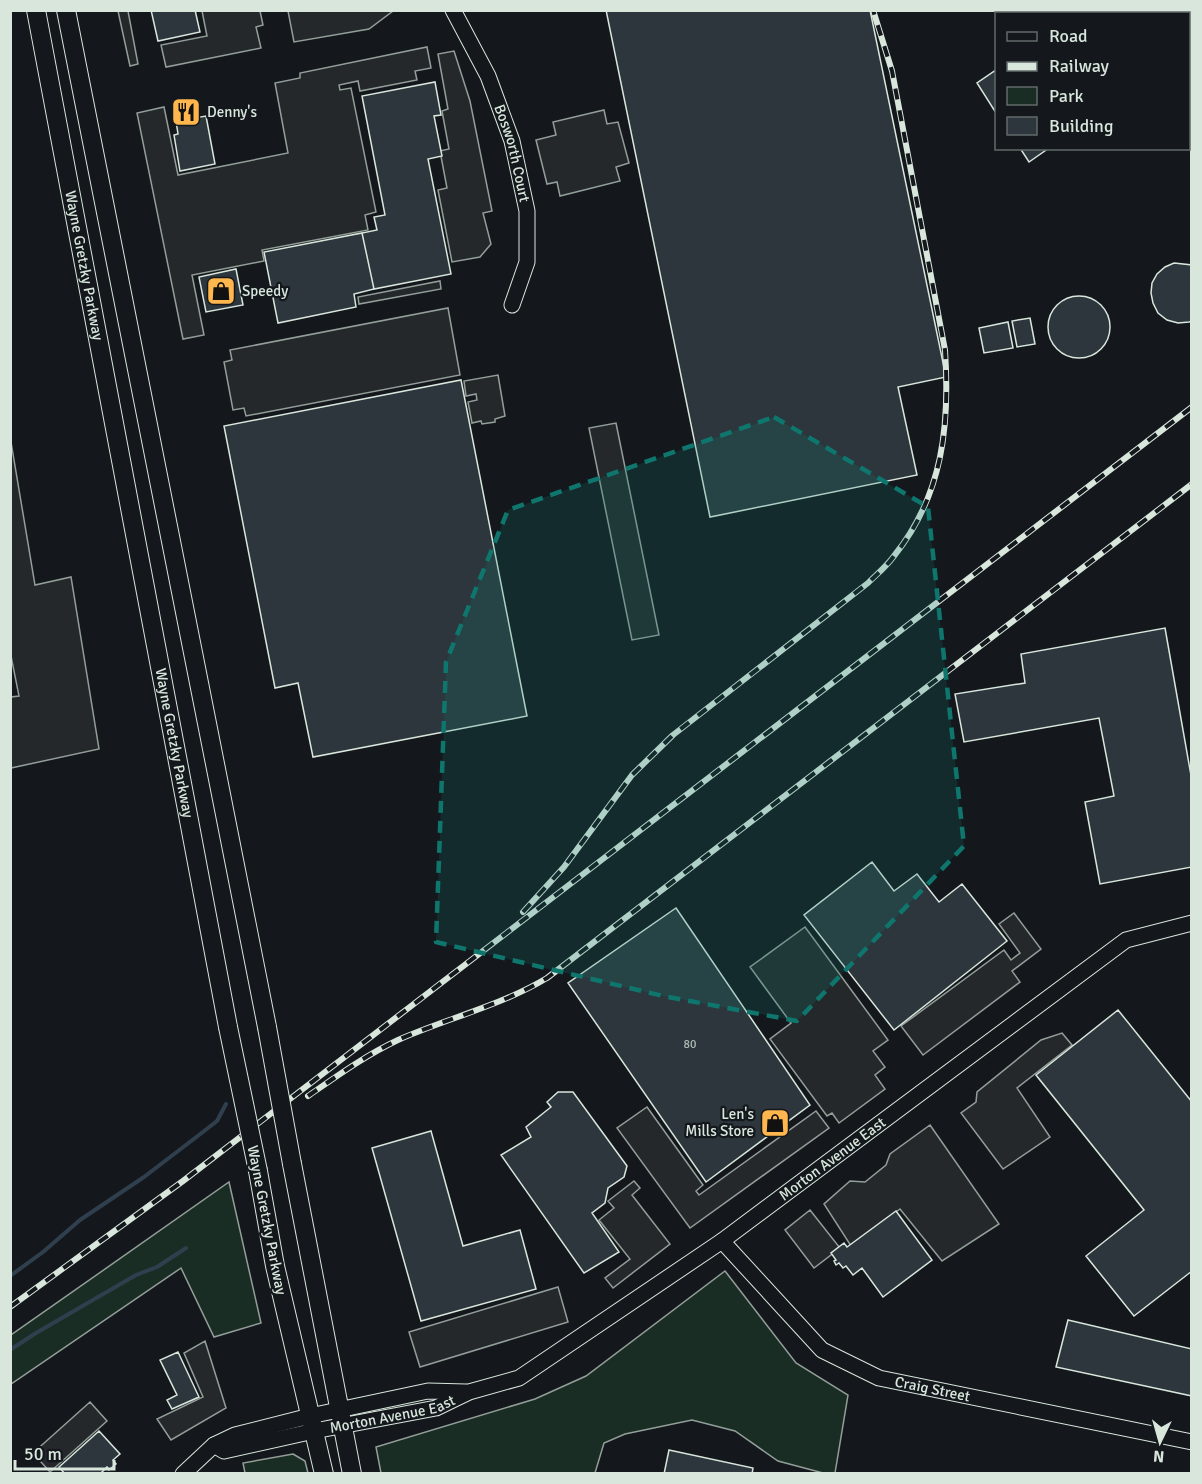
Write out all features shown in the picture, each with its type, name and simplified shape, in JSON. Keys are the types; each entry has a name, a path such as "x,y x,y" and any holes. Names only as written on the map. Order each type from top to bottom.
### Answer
{"main road":[{"name":"Wayne Gretzky Parkway","path":"36,10 228,1028 275,1266 324,1473"},
{"path":"66,10 267,1027 352,1473"}],"street":[{"name":"Bosworth Court","path":"453,10 488,76 512,141 527,211 527,262 512,305"},
{"name":"Morton Avenue East","path":"183,1473 214,1445 224,1451 312,1424 341,1418 436,1408 469,1392 519,1378 722,1242 1125,940 1191,923"},
{"name":"Craig Street","path":"722,1242 822,1350 879,1378 1191,1442"}],"highlighted area":[{"path":"774,417 928,507 964,846 797,1021 663,996 436,942 446,662 508,510"}],"green space":[{"path":"229,1182 261,1323 214,1337 181,1268 11,1384 11,1335"},
{"path":"725,1271 796,1363 848,1395 835,1473 823,1473 778,1461 735,1431 692,1420 625,1434 604,1443 595,1473 381,1473 376,1447 535,1399 586,1376"},
{"path":"293,1454 305,1461 308,1473 245,1473 243,1463"}],"shaded area":[{"path":"288,10 393,11 369,29 294,42"},
{"path":"118,11 128,11 138,64 130,66"},
{"path":"202,11 260,11 263,25 256,27 261,48 166,67 161,45 207,36"},
{"path":"427,47 431,68 415,71 417,80 360,91 358,81 339,85 340,90 351,88 376,212 365,215 368,230 262,250 264,261 192,275 204,335 183,339 137,113 164,107 178,175 288,153 275,83 300,78 300,73"},
{"path":"454,51 470,101 492,211 483,213 491,244 480,257 452,262 438,190 447,188 440,151 449,149 442,111 448,109 438,54"},
{"path":"604,110 607,124 618,122 629,163 616,167 620,181 560,196 557,182 547,184 536,140 556,135 553,122"},
{"path":"440,281 441,289 359,304 358,297"},
{"path":"448,308 460,375 246,416 244,408 233,410 224,362 232,360 230,350"},
{"path":"498,375 505,416 495,419 495,422 472,423 468,402 477,400 476,394 466,396 464,381"},
{"path":"616,423 659,635 632,640 589,428"},
{"path":"11,442 35,585 71,577 99,749 11,768 11,697 19,696 10,651"},
{"path":"1014,913 1041,949 1012,971 1020,982 923,1055 901,1026 1004,950 1011,960 1020,953 999,924"},
{"path":"805,927 888,1040 873,1051 885,1067 875,1075 885,1089 839,1123 832,1113 827,1116 770,1039 791,1023 750,967"},
{"path":"1062,1033 1072,1045 1017,1088 1050,1137 1003,1169 961,1113 976,1102 977,1092 1041,1040"},
{"path":"647,1107 703,1185 696,1191 699,1195 816,1111 829,1128 690,1228 617,1128"},
{"path":"930,1125 999,1224 942,1261 900,1209 851,1246 824,1204 850,1181 865,1182 886,1165 890,1154"},
{"path":"634,1181 640,1188 632,1195 670,1244 613,1288 605,1278 630,1259 599,1220 614,1208 608,1201"},
{"path":"810,1210 840,1248 814,1268 785,1230"},
{"path":"558,1287 568,1322 420,1367 409,1332"},
{"path":"205,1341 226,1408 171,1440 157,1419 203,1397 184,1353"},
{"path":"90,1402 107,1421 50,1472 33,1453"}],"building":[{"path":"151,10 195,10 200,32 158,41"},
{"path":"606,10 870,10 946,377 898,387 917,475 710,517"},
{"path":"1035,10 1072,10 1073,12 1033,12"},
{"path":"995,71 995,111 977,83"},
{"path":"435,82 441,115 434,116 442,156 428,159 451,274 374,289 362,233 377,230 374,217 385,215 362,96"},
{"path":"206,116 215,164 180,171 174,135 178,134 176,121"},
{"path":"1021,150 1046,150 1029,162"},
{"path":"362,233 374,289 354,294 356,307 278,323 264,252"},
{"path":"1174,263 1192,265 1192,321 1189,322 1178,323 1167,320 1158,313 1153,303 1152,283 1157,274"},
{"name":"Speedy","path":"236,269 243,305 206,312 199,277"},
{"path":"1079,296 1091,298 1101,305 1108,315 1110,327 1108,339 1101,349 1091,356 1079,358 1067,356 1057,349 1050,339 1048,327 1050,315 1057,305 1067,298"},
{"path":"1030,318 1035,344 1017,347 1012,321"},
{"path":"1008,322 1013,348 984,353 979,328"},
{"path":"461,380 527,716 313,757 298,683 275,688 224,426"},
{"path":"1165,628 1192,781 1192,867 1100,884 1085,802 1114,796 1099,718 964,742 955,694 1025,683 1021,654"},
{"path":"872,862 894,891 917,874 939,902 962,884 1007,941 894,1030 804,915"},
{"path":"676,908 810,1105 706,1182 568,983"},
{"path":"1118,1010 1192,1102 1192,1271 1134,1316 1086,1256 1144,1210 1036,1075"},
{"path":"558,1092 573,1092 627,1166 624,1177 608,1188 605,1203 592,1213 619,1252 584,1273 501,1155 531,1137 526,1127 551,1107 547,1102"},
{"path":"431,1131 463,1246 520,1230 536,1289 421,1321 372,1148"},
{"path":"896,1211 932,1260 883,1297 862,1268 853,1275 846,1266 843,1268 839,1263 836,1265 834,1261 836,1260 831,1253 844,1243 847,1247"},
{"path":"1068,1320 1192,1349 1192,1396 1056,1367"},
{"path":"178,1352 199,1397 172,1409 167,1400 177,1395 160,1360"},
{"path":"99,1431 120,1454 113,1460 116,1464 109,1470 107,1467 100,1474 65,1474 59,1467"},
{"path":"669,1450 753,1468 752,1474 664,1474"}],"waterway":[{"path":"10,1276 43,1252 80,1220 144,1177 217,1121 226,1104"},
{"path":"10,1350 136,1275 157,1267 186,1248"}],"railway":[{"path":"523,912 564,867 632,775 673,735 868,583 885,567 910,533 933,484 944,432 945,350 892,71 873,10"},
{"path":"10,1307 183,1181 1192,407"},
{"path":"308,1096 363,1059 398,1040 492,1004 547,978 1192,484"}],"place":[{"name":"Denny's","path":"186,112"},
{"name":"Speedy","path":"221,291"},
{"name":"Len's Mills Store","path":"775,1123"}]}
